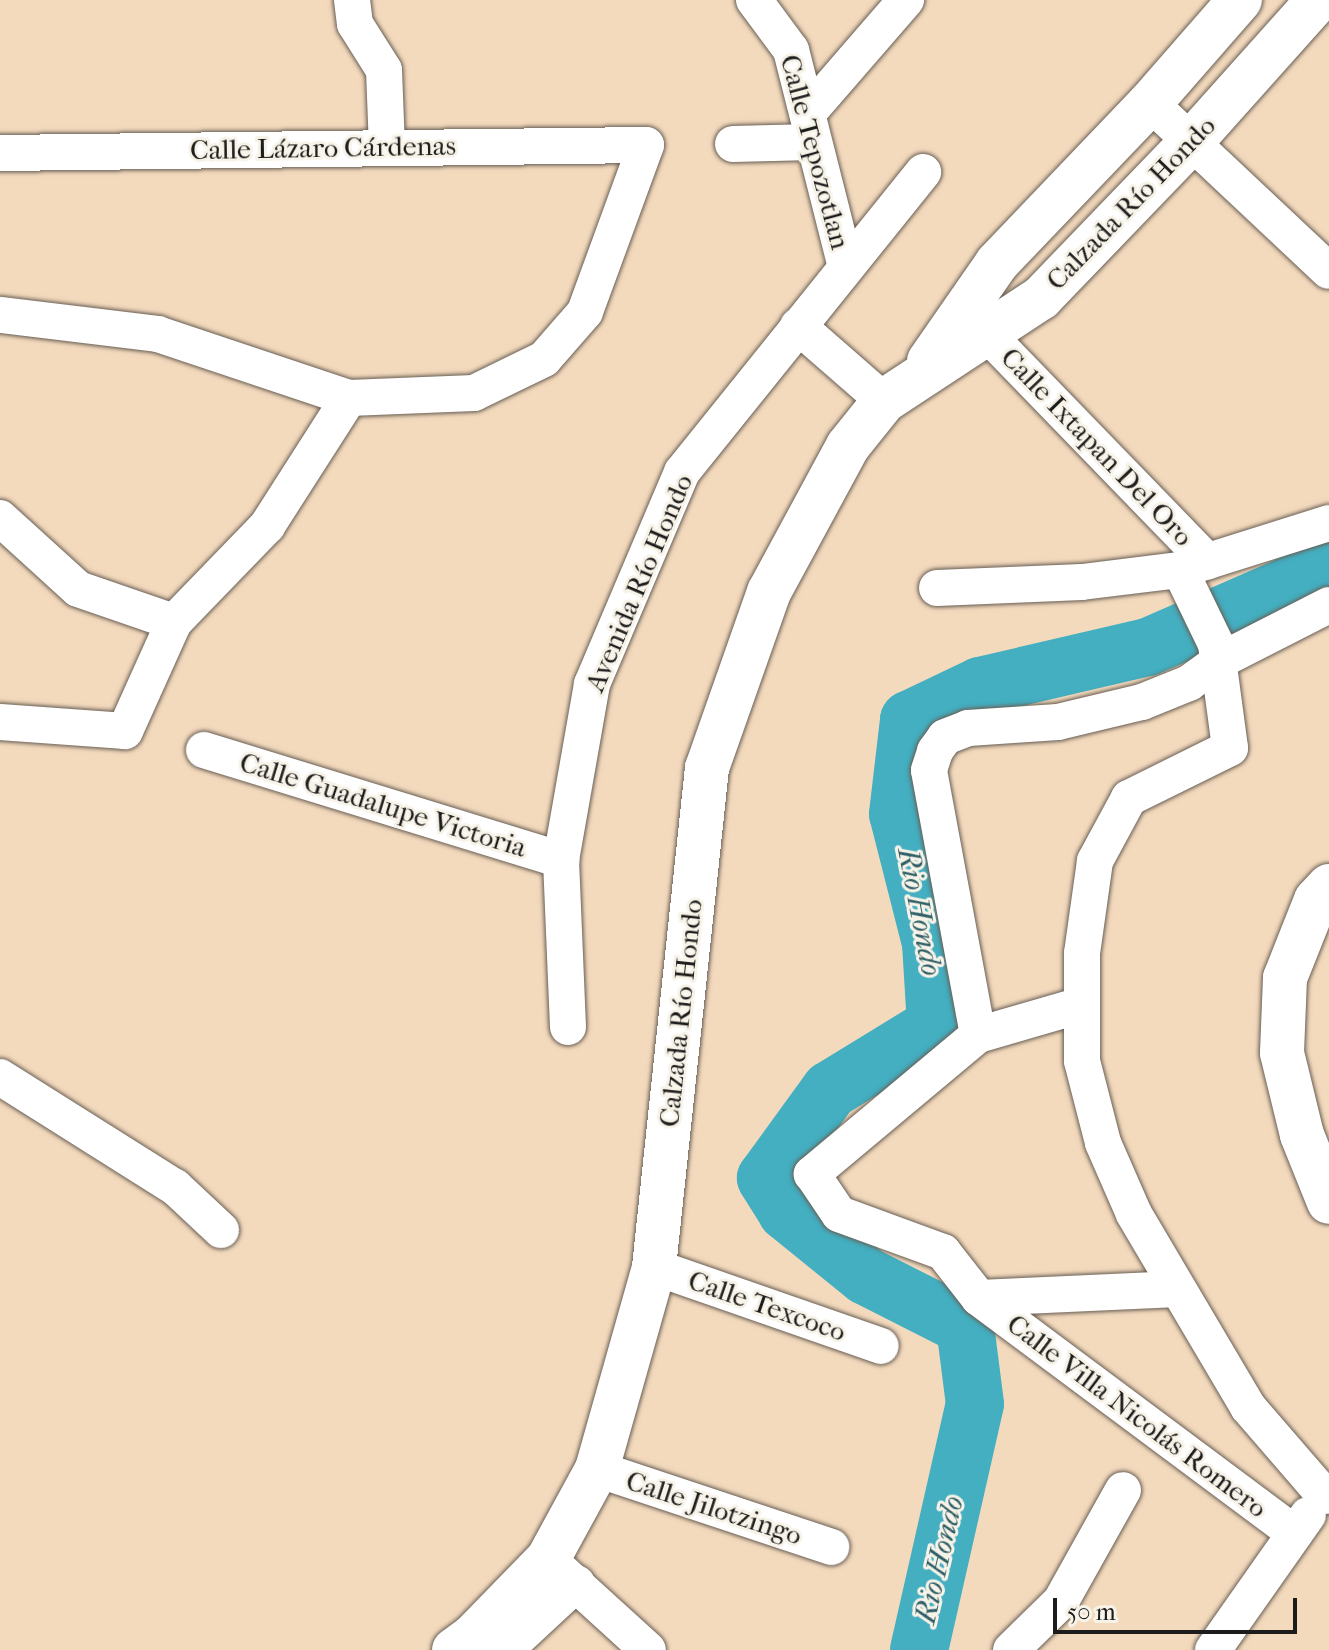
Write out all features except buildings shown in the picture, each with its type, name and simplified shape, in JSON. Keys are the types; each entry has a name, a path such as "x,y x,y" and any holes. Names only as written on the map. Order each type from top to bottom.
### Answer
{"main road":[{"name":"Calzada Río Hondo","path":"918,376 997,263 1150,103 1240,0"},
{"name":"Calzada Río Hondo","path":"454,1650 563,1571 597,1469 654,1267 707,768 769,592 848,446 884,401 1041,298 1192,141 1318,0"},
{"path":"1329,886 1316,900 1285,978 1282,1053 1302,1135 1329,1202"}],"street":[{"path":"352,0 355,24 384,70 387,147"},
{"name":"Calle Tepozotlan","path":"754,0 791,50 846,267"},
{"path":"733,144 810,127 906,0"},
{"path":"1150,103 1329,271"},
{"name":"Calle Lázaro Cárdenas","path":"0,153 646,145 585,312 544,359 474,393 349,398"},
{"name":"Avenida Río Hondo","path":"568,1027 561,860 592,684 682,472 923,172"},
{"path":"0,315 158,334 349,398 267,526 174,622 125,731 0,722"},
{"path":"798,326 884,401"},
{"name":"Calle Ixtapan Del Oro","path":"986,333 1193,577 1217,652"},
{"path":"0,518 78,589 174,622"},
{"path":"937,588 1193,577 1329,523"},
{"path":"978,1035 929,770 935,751 945,737 968,728 1058,722 1142,702 1189,683 1217,652 1329,605"},
{"path":"1217,652 1230,748 1129,798 1095,861 1082,953 1081,1005 1082,1061 1103,1143 1134,1214 1248,1407 1326,1495 1294,1533 1229,1646"},
{"name":"Calle Guadalupe Victoria","path":"204,750 561,860"},
{"path":"1081,1005 978,1035 812,1174 839,1214 943,1252 979,1298 1178,1289"},
{"path":"0,1077 175,1187 221,1230"},
{"name":"Calle Texcoco","path":"654,1267 881,1346"},
{"name":"Calle Villa Nicolás Romero","path":"979,1298 1294,1533"},
{"name":"Calle Jilotzingo","path":"597,1469 831,1547"},
{"path":"1011,1650 1061,1601 1123,1490"},
{"path":"505,1650 563,1571 648,1650"}],"waterway":[{"name":"Rio Hondo","path":"919,1650 975,1404 965,1326 866,1276 787,1212 766,1178 830,1090 936,1025 931,943 898,814 909,720 980,686 1148,647 1329,568"}]}
